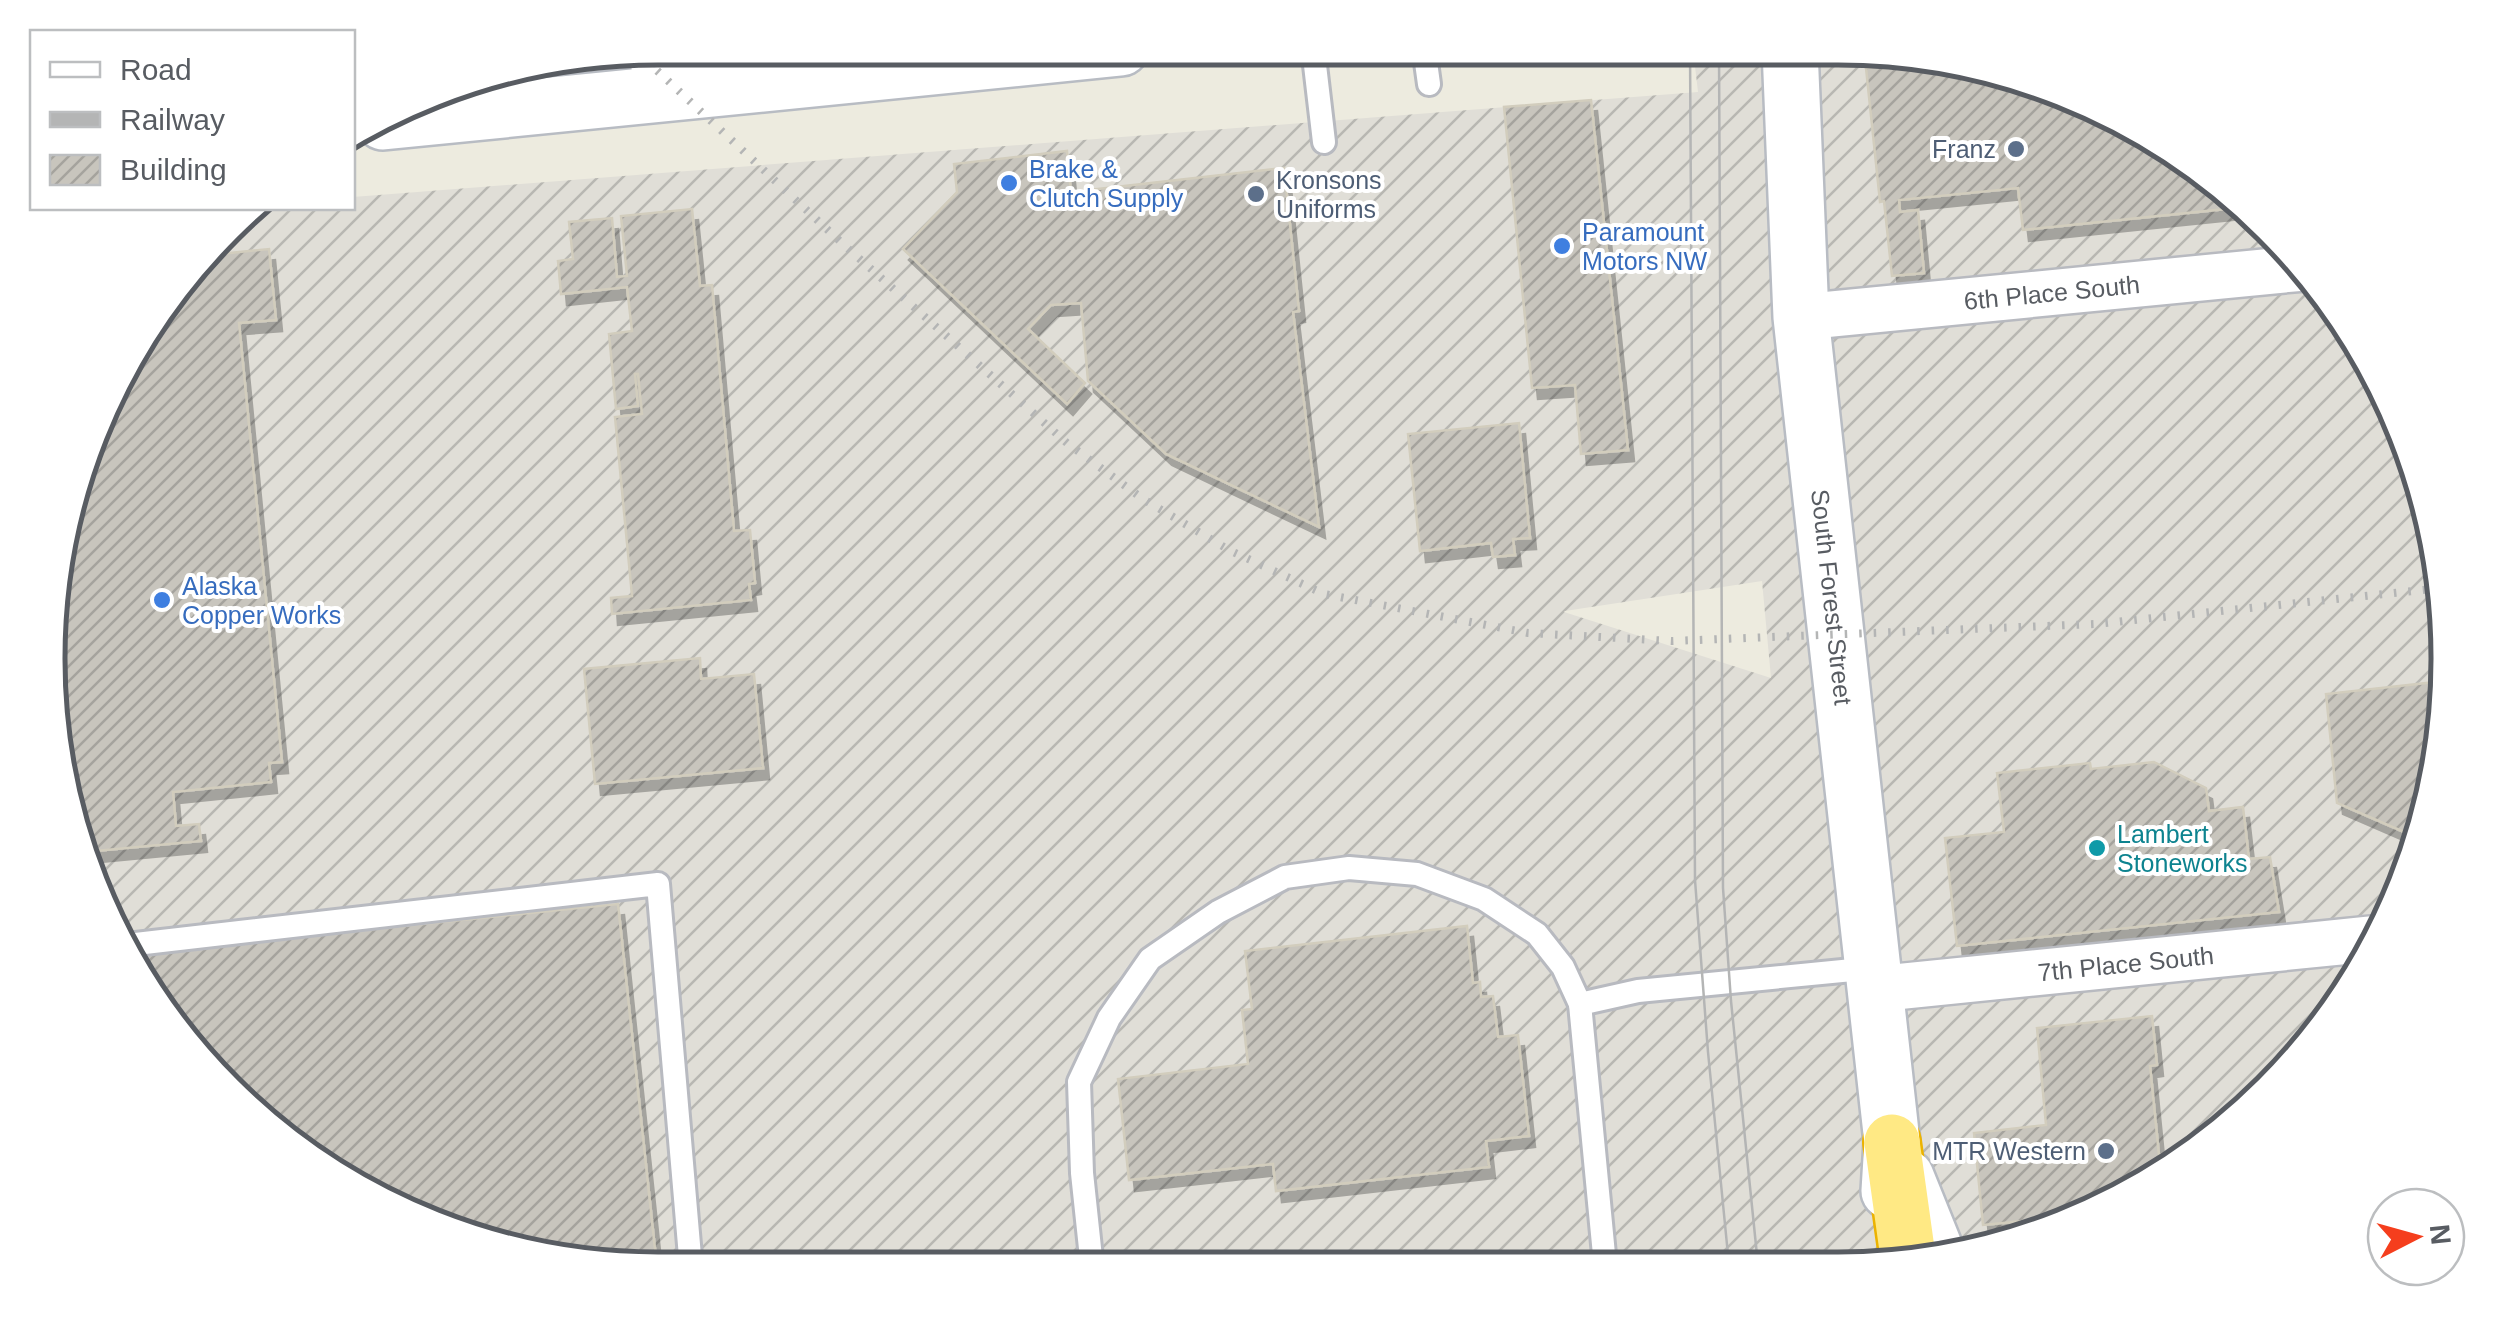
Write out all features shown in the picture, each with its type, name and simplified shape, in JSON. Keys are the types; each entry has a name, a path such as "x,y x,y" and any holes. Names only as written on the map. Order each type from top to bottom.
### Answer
{"highway":[{"path":"1892,1142 1907,1248"}],"main road":[{"path":"420,115 643,73 774,65"},
{"name":"South Forest Street","path":"1791,65 1801,317 1892,1142 1885,1250"},
{"name":"South Forest Street","path":"1892,1142 1933,1244"}],"street":[{"name":"6th Place South","path":"1801,317 2286,270"},
{"name":"7th Place South","path":"1874,978 2360,940"}],"lane":[{"path":"1315,65 1324,142"},
{"path":"1426,65 1428,84"},
{"path":"1090,1252 1082,1174 1079,1082 1109,1018 1150,960 1218,912 1285,878 1349,868 1417,874 1484,898 1537,934 1563,967 1580,1004 1604,1252"},
{"path":"139,944 658,884 690,1252"},
{"path":"1580,1004 1638,991 1874,978"}],"shaded area":[{"path":"1695,65 1876,66 1953,76 2028,96 2134,145 2229,212 2308,297 2370,396 2411,505 2430,620 2426,736 2400,849 2370,921 2331,988 2284,1050 2229,1105 2167,1152 2100,1191 2028,1221 1953,1241 1838,1252 658,1252 543,1241 468,1221 396,1191 329,1152 267,1105 212,1050 165,988 110,886 85,812 70,736 66,620 76,543 96,468 126,396 188,297 267,212 355,210 355,197 1698,92","holes":["1762,581 1771,678 1564,612"]}],"building":[{"name":"Franz","path":"1866,68 1953,76 2065,110 2167,165 2225,209 2023,230 2018,188 1899,200 1900,212 1918,210 1924,273 1892,276"},
{"name":"Paramount Motors NW","path":"1591,100 1628,450 1581,454 1575,385 1532,388 1504,107"},
{"path":"1067,151 1071,192 1284,168 1299,311 1293,312 1319,527 1166,454 1088,381 1081,303 1051,305 1028,329 1085,383 1067,404 903,249 957,192 954,164"},
{"path":"692,209 700,286 712,285 734,531 750,530 755,583 749,584 751,600 612,614 611,598 632,596 615,417 642,414 638,374 638,406 616,409 609,334 632,331 627,287 561,294 558,261 573,259 569,222 612,218 617,277 627,276 621,216"},
{"name":"Alaska Copper Works","path":"269,249 276,320 239,323 282,762 269,763 271,782 173,792 176,826 199,824 201,841 97,851 76,774 66,697 66,620 76,543 96,468 126,396 165,329 225,254"},
{"path":"1519,423 1530,538 1513,539 1515,555 1493,557 1491,543 1420,551 1408,434"},
{"path":"700,658 701,679 754,674 763,768 595,784 584,669"},
{"path":"2430,683 2420,774 2405,832 2337,803 2326,694"},
{"name":"Lambert Stoneworks","path":"2154,762 2206,788 2209,811 2243,807 2249,859 2270,857 2279,912 1957,946 1945,838 2004,832 1997,773 2090,763 2091,769"},
{"path":"618,904 655,1252 581,1247 505,1232 431,1207 362,1172 297,1129 239,1078 188,1020 144,953"},
{"path":"1467,926 1473,983 1480,982 1481,997 1493,996 1498,1037 1518,1035 1529,1136 1486,1141 1489,1167 1276,1191 1273,1164 1129,1180 1118,1079 1248,1064 1242,1010 1252,1009 1245,951"},
{"path":"2152,1016 2157,1065 2150,1066 2159,1157 2065,1207 2029,1221 1983,1225 1974,1133 2046,1125 2037,1028"}],"tram line":[{"path":"1690,65 1695,880 1728,1252"},
{"path":"1719,65 1723,888 1757,1252"}],"railway":[{"path":"651,65 844,245 1067,443 1143,499 1229,550 1324,594 1528,633 1672,641 2095,624 2427,590"}],"place":[{"name":"Franz","path":"2016,149"},
{"name":"Brake & Clutch Supply","path":"1009,183"},
{"name":"Kronsons Uniforms","path":"1256,194"},
{"name":"Paramount Motors NW","path":"1562,246"},
{"name":"Alaska Copper Works","path":"162,600"},
{"name":"Lambert Stoneworks","path":"2097,848"},
{"name":"MTR Western","path":"2106,1151"}]}
